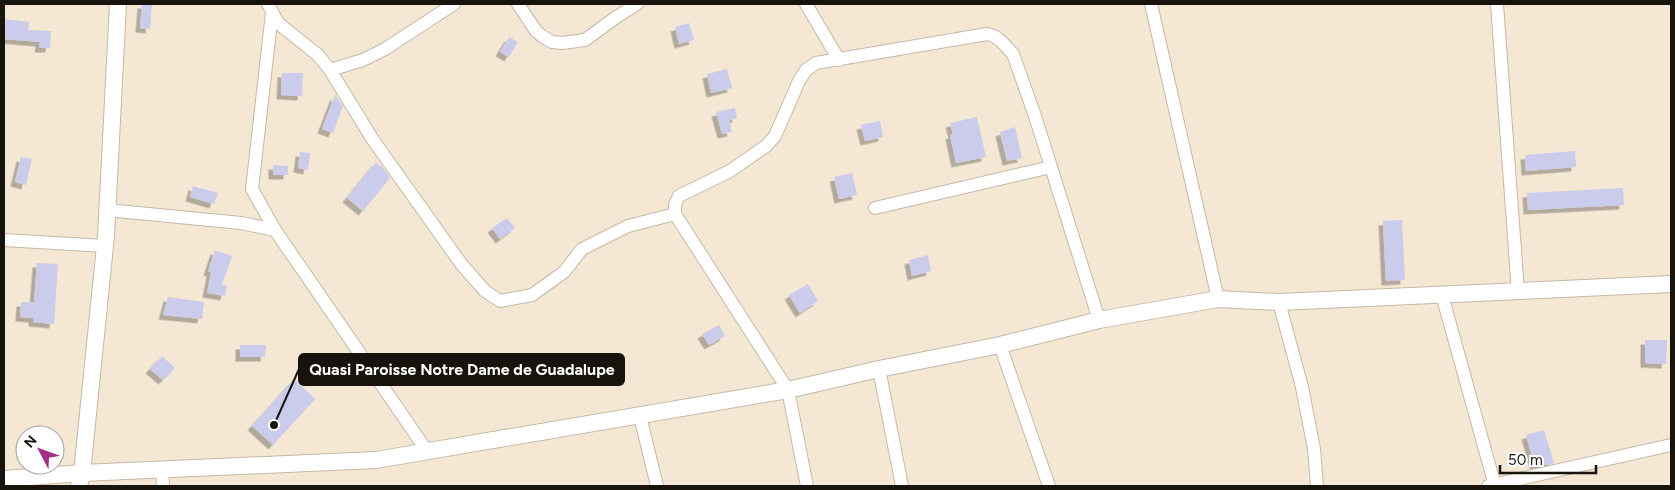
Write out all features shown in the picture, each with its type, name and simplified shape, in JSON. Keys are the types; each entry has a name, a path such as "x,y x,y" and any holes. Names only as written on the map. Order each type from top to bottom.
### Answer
{"street":[{"path":"80,480 105,246 118,4"},
{"path":"330,70 363,60 385,49 454,4"},
{"path":"518,4 542,36 552,42 562,44 585,40 637,4"},
{"path":"806,4 839,60"},
{"path":"1151,4 1218,298"},
{"path":"1497,4 1518,292"},
{"path":"270,8 284,29 318,55 330,70 373,140 462,265 485,291 500,301 532,296 564,272 582,249 628,226 675,214"},
{"path":"270,8 252,189 275,230 427,451"},
{"path":"807,486 788,390 675,214 674,205 679,196 730,171 766,146 775,136 799,80 806,70 816,63 987,34 994,36 1013,54 1035,116 1099,320"},
{"path":"875,208 1051,167"},
{"path":"107,210 241,223 275,230"},
{"path":"4,240 105,246"},
{"path":"4,479 80,480 162,469 376,460 788,390 879,368 1000,345 1099,320 1218,298 1279,302 1671,284"},
{"path":"1442,295 1492,486 1671,445"},
{"path":"1279,302 1302,387 1314,449 1317,486"},
{"path":"1000,345 1049,486"},
{"path":"879,368 902,486"},
{"path":"640,416 657,486"},
{"path":"162,469 163,486"}],"building":[{"path":"142,4 152,4 150,29 140,28"},
{"path":"4,19 29,22 28,30 51,31 50,48 39,48 40,42 4,39"},
{"path":"689,23 694,40 679,44 675,27"},
{"path":"509,37 518,42 509,57 500,52"},
{"path":"727,69 732,88 711,93 707,74"},
{"path":"282,73 303,73 302,96 281,95"},
{"path":"335,95 343,106 333,133 322,129"},
{"path":"735,108 737,118 729,120 732,132 722,134 716,112"},
{"path":"977,117 986,157 956,163 950,135 953,134 950,123"},
{"path":"880,121 883,137 865,141 861,125"},
{"path":"1015,127 1022,158 1007,161 1000,132"},
{"path":"1575,151 1576,167 1526,171 1525,155"},
{"path":"300,152 310,153 308,170 298,168"},
{"path":"21,157 32,159 26,185 15,182"},
{"path":"376,162 390,178 363,211 347,198"},
{"path":"273,165 288,166 288,175 273,175"},
{"path":"852,173 857,195 839,199 834,177"},
{"path":"193,186 218,193 214,204 190,197"},
{"path":"1623,188 1624,205 1528,210 1527,193"},
{"path":"507,218 515,228 500,239 492,228"},
{"path":"1402,220 1405,280 1386,281 1383,221"},
{"path":"215,250 232,256 222,285 227,286 225,296 207,293 211,272 208,271"},
{"path":"928,255 931,271 912,276 909,260"},
{"path":"37,263 58,264 54,324 33,322 33,318 20,317 21,302 34,302"},
{"path":"808,284 818,301 800,313 789,295"},
{"path":"168,297 204,302 202,319 163,315"},
{"path":"719,325 725,336 709,345 702,334"},
{"path":"1645,340 1667,340 1666,364 1645,363"},
{"path":"240,345 266,345 265,357 240,357"},
{"path":"162,356 175,368 163,380 150,369"},
{"path":"294,379 315,399 273,445 252,426"},
{"path":"1544,430 1554,463 1535,467 1526,435"}],"place":[{"name":"Quasi Paroisse Notre Dame de Guadalupe","path":"274,425"}]}
